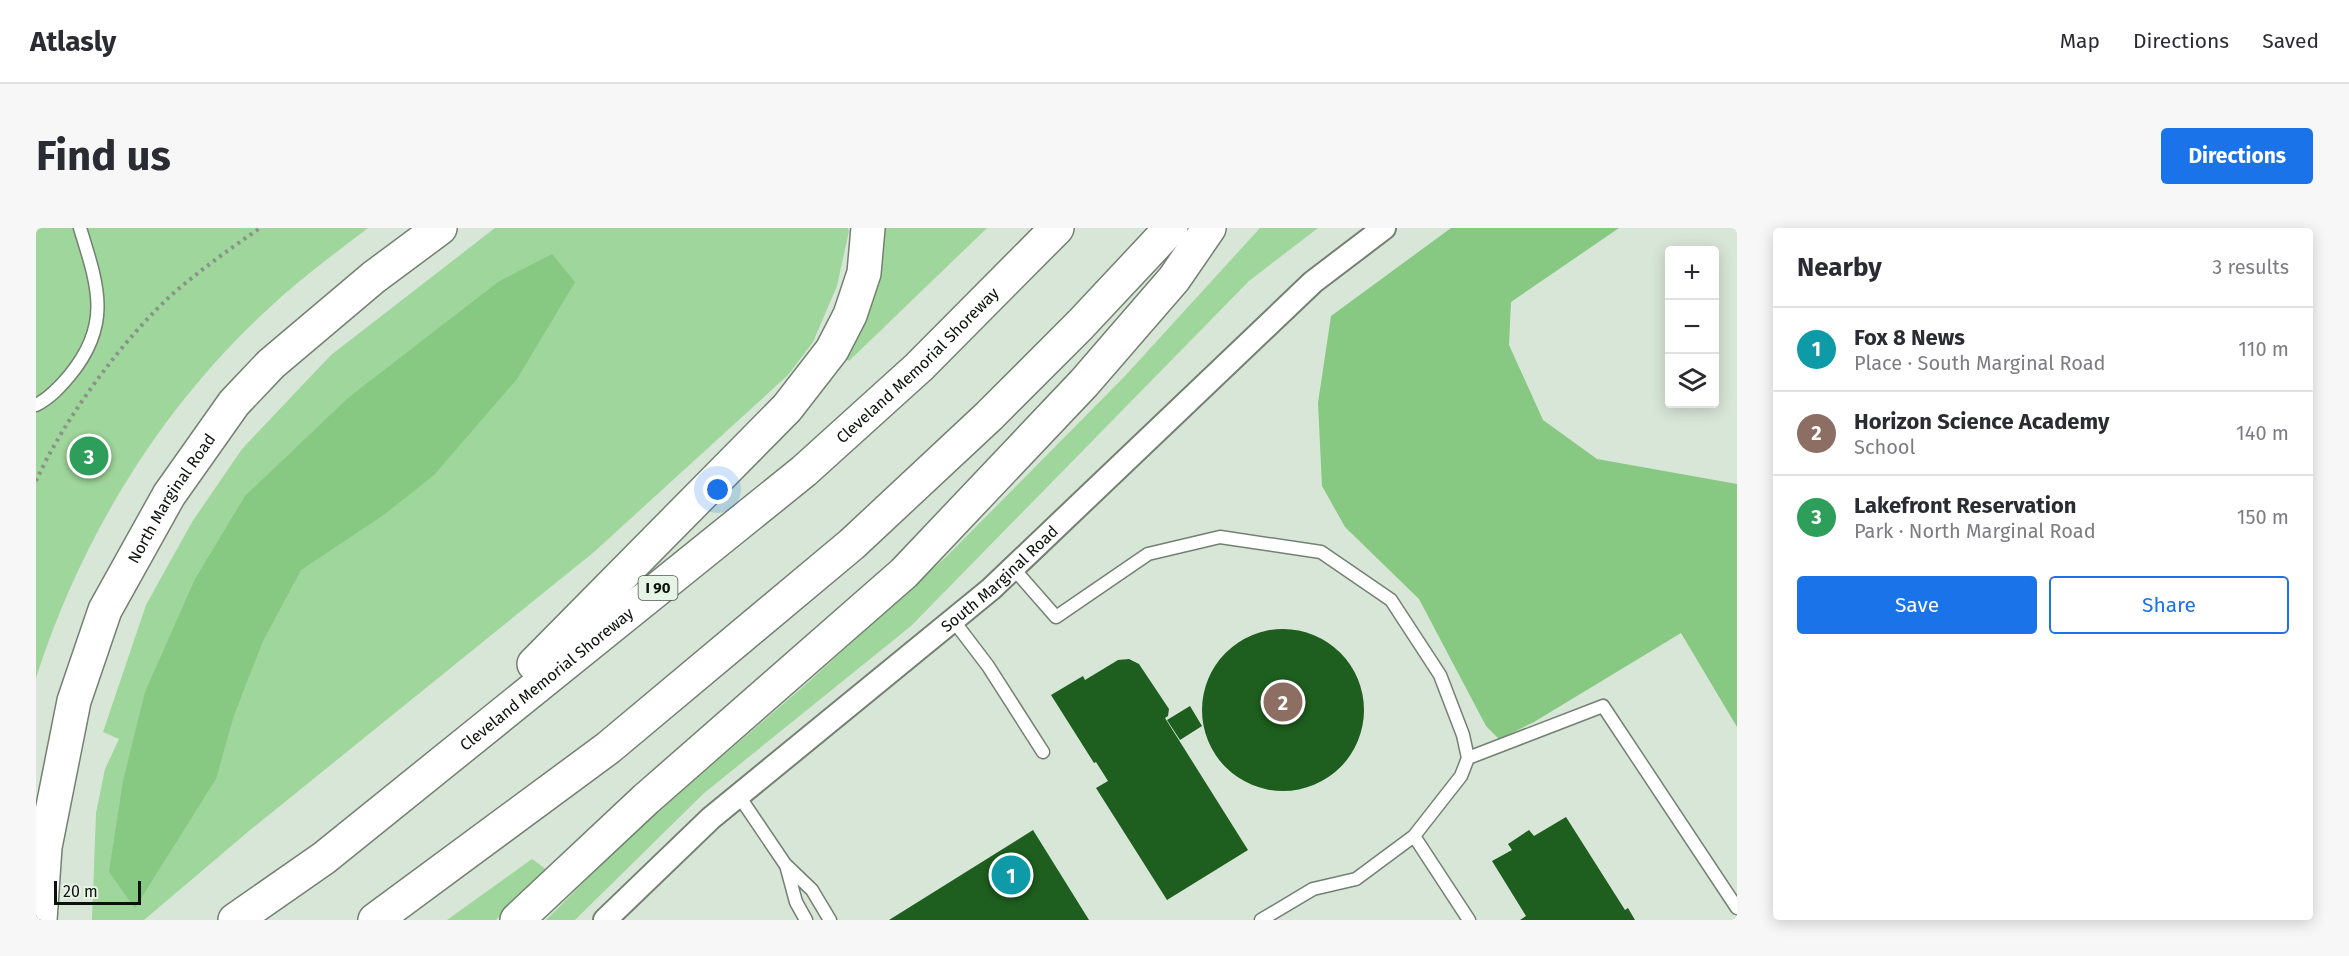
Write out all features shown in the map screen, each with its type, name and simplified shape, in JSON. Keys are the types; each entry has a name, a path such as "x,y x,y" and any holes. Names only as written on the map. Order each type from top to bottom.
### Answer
{"main road":[{"name":"North Marginal Road","path":"40,920 40,849 74,701 105,610 169,495 234,403 271,364 374,278 440,228"},
{"path":"426,774 787,408 831,350 850,315 864,273 868,228"},
{"name":"Cleveland Memorial Shoreway","path":"235,920 324,858 804,471 919,367 1057,228"},
{"path":"375,920 608,748 852,544 989,416 1171,228"},
{"path":"517,920 646,799 904,573 1084,383 1174,279 1209,228"}],"street":[{"name":"South Marginal Road","path":"605,920 739,795 1014,568 1313,282 1384,228"}],"lane":[{"path":"36,405 58,389 77,367 91,346 97,324 99,302 80,228"},
{"path":"1014,568 1056,617 1148,554 1220,537 1321,552 1391,600 1440,675 1463,735 1468,758 1461,776 1414,836 1356,879 1313,889 1261,920"},
{"path":"953,620 988,666 1043,752"},
{"path":"1468,758 1603,706 1737,908"},
{"path":"739,795 785,864 812,890 830,920"},
{"path":"1414,836 1469,920"},
{"path":"785,864 796,902 806,920"}],"path":[{"path":"36,481 69,420 138,331 174,293 213,261 260,228"}],"green space":[{"path":"36,228 368,228 269,308 193,388 159,432 128,478 76,575 54,626 36,678"},
{"path":"495,228 848,228 849,231 837,286 813,342 788,375 594,552 249,831 144,920 92,920 96,813 105,769 119,739 103,732 146,605 192,522 242,449 331,355"},
{"path":"884,228 987,228 849,361 843,355 880,271"},
{"path":"1260,228 1318,228 1249,281 911,626 703,794 575,920 546,920 632,834 804,686 948,555 1125,376"},
{"path":"1451,228 1619,228 1511,302 1509,345 1543,420 1597,459 1737,484 1737,727 1681,633 1534,722 1499,739 1486,726 1419,599 1345,527 1322,486 1318,403 1331,316"},
{"path":"552,254 575,282 517,379 434,475 385,514 301,570 263,641 234,715 216,779 135,908 109,872 123,781 145,692 195,579 245,496 348,398 498,282"},
{"path":"532,859 547,870 496,920 447,920"}],"building":[{"path":"1283,629 1314,636 1328,643 1340,653 1350,665 1357,679 1364,710 1357,741 1350,755 1340,767 1328,777 1314,784 1283,791 1252,784 1238,777 1226,767 1216,755 1209,741 1202,710 1209,679 1216,665 1226,653 1238,643 1252,636"},
{"path":"1129,659 1139,664 1169,709 1168,716 1165,718 1248,850 1167,900 1096,788 1108,781 1051,695 1083,676 1085,680 1118,660"},
{"path":"1190,706 1202,726 1180,740 1167,720"},
{"path":"1566,817 1625,910 1628,908 1635,920 1520,920 1526,916 1492,861 1512,850 1508,844 1529,830 1534,836"},
{"path":"1033,830 1089,920 889,920"}],"place":[{"name":"Lakefront Reservation","path":"89,456"},
{"name":"Horizon Science Academy","path":"1283,702"},
{"name":"Fox 8 News","path":"1011,875"}]}
